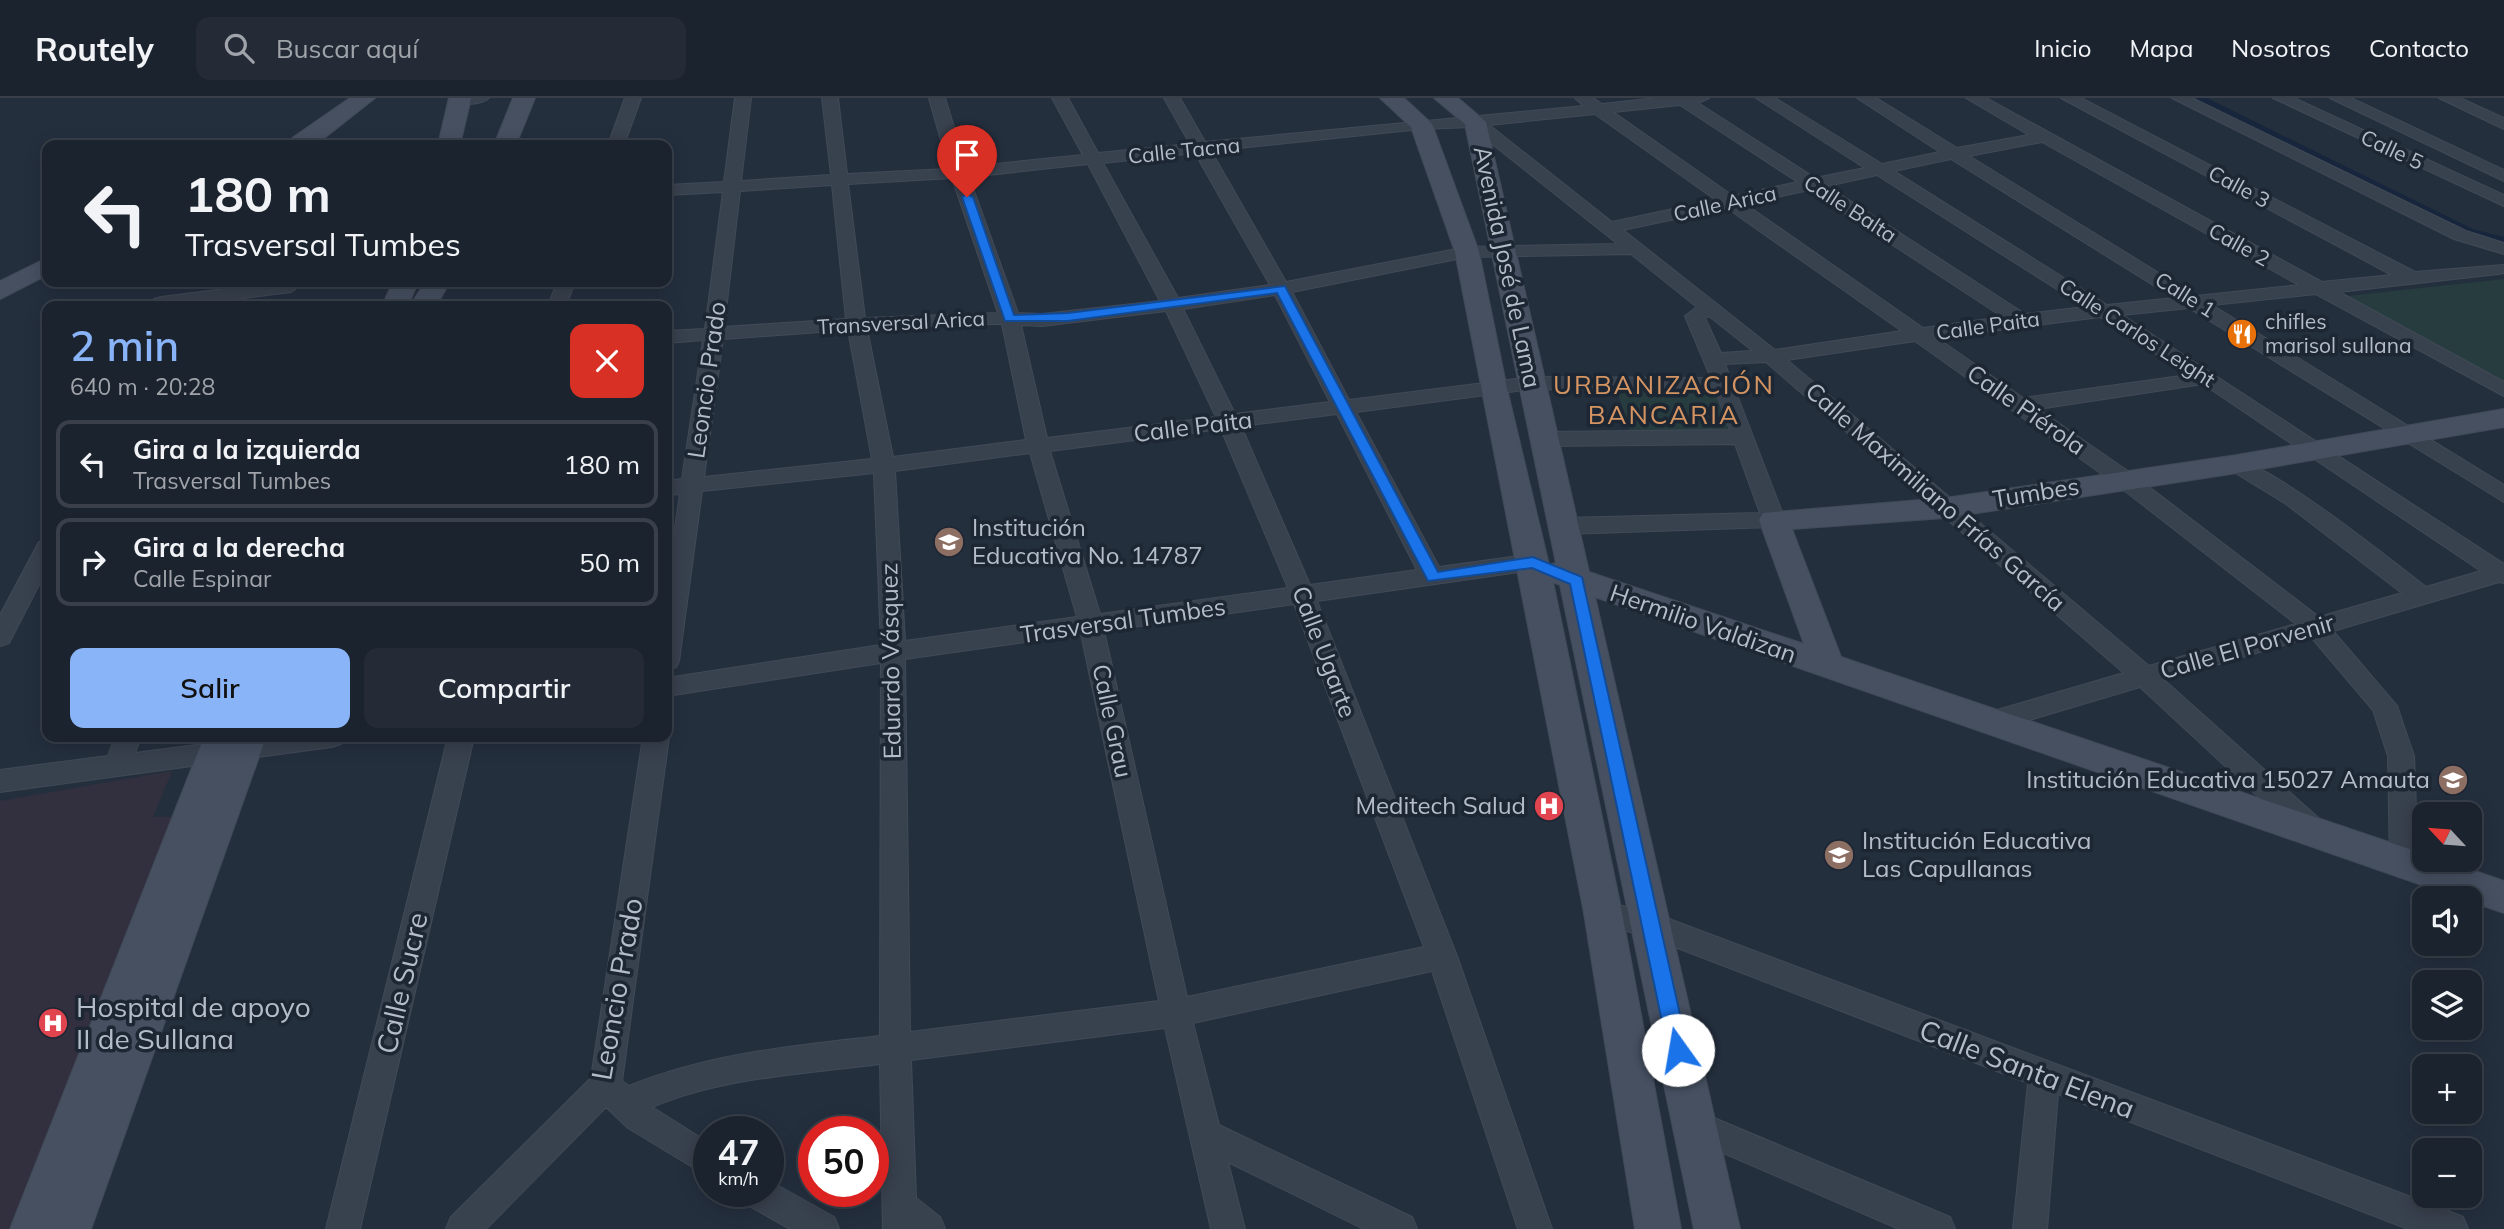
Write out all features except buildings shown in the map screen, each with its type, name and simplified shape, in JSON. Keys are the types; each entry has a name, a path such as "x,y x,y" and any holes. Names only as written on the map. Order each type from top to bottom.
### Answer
{"street":[{"path":"301,140 364,98"},
{"path":"451,140 467,98"},
{"path":"507,140 524,98"},
{"path":"618,140 633,98"},
{"name":"Leoncio Prado","path":"672,626 714,334 743,98"},
{"name":"Eduardo Vásquez","path":"830,98 856,324 884,466 893,652 895,1047 901,1218"},
{"name":"Calle Grau","path":"937,98 959,173 1010,319 1038,445 1091,625 1176,1013 1208,1136 1228,1229"},
{"name":"Calle Ugarte","path":"1060,98 1172,305 1229,423 1303,596 1442,956 1535,1229"},
{"path":"1172,98 1281,289 1433,578"},
{"name":"Avenida José de Lama","path":"1391,98 1421,124 1467,252 1493,389 1533,562 1603,914 1658,1229"},
{"name":"Avenida José de Lama","path":"1445,98 1475,122 1717,1229"},
{"name":"Calle Carlos Leight","path":"1765,98 2321,450 2503,574"},
{"name":"Calle 1","path":"1865,98 2504,495"},
{"name":"Calle 2","path":"1974,98 2504,390"},
{"name":"Calle 3","path":"2069,98 2410,277"},
{"path":"2180,98 2459,234 2504,249"},
{"name":"Calle 5","path":"2281,98 2504,201"},
{"path":"2338,98 2504,176"},
{"path":"2447,98 2504,124"},
{"name":"Calle Tacna","path":"672,190 959,173 1094,161 1421,124 1475,122 1591,104 1688,99"},
{"name":"Calle Balta","path":"1688,99 1814,186 2021,320"},
{"name":"Calle Piérola","path":"1591,104 2124,479 2316,627 2384,706 2401,756 2404,863"},
{"name":"Calle Maximiliano Frías García","path":"1475,122 1707,309 1771,356 2145,677 2317,833"},
{"name":"Calle Arica","path":"1609,228 1814,186 1956,153 2045,137"},
{"name":"Transversal Arica","path":"672,337 856,324 1042,320 1281,289 1467,252 1635,249"},
{"path":"0,291 42,268"},
{"name":"Calle Paita","path":"1714,359 1771,356 2021,320 2498,268"},
{"path":"185,301 273,287"},
{"path":"1707,309 1695,316 1714,359 1721,384 1829,668"},
{"path":"2019,405 2206,378"},
{"name":"Calle Paita","path":"672,487 884,466 1532,383 1721,384"},
{"name":"Tumbes","path":"1564,526 1774,520 1945,508 2237,464 2503,419"},
{"path":"1545,439 1741,437"},
{"path":"2237,464 2294,499 2422,596"},
{"path":"0,637 42,558"},
{"path":"1533,562 1577,581"},
{"name":"Trasversal Tumbes","path":"672,686 893,652 1533,562"},
{"name":"Calle El Porvenir","path":"1989,722 2503,574"},
{"name":"Hermilio Valdizan","path":"1577,581 2504,897"},
{"path":"117,766 126,742"},
{"path":"0,781 117,766 232,744 261,742"},
{"name":"Calle Sucre","path":"343,1229 460,742"},
{"name":"Leoncio Prado","path":"463,1229 615,1094 655,742"},
{"path":"33,1229 232,744"},
{"path":"68,1229 232,744"},
{"name":"Calle Santa Elena","path":"1603,914 1651,925 2451,1229"},
{"path":"615,1094 733,1069 1176,1013 1442,956"},
{"path":"2030,1229 2044,1075"},
{"path":"615,1094 639,1117 693,1151"},
{"path":"1695,1125 1938,1229"},
{"path":"1208,1136 1400,1229"},
{"path":"784,1207 822,1229"},
{"path":"901,1218 928,1229"}],"shaded area":[{"name":"Hospital de apoyo II de Sullana","path":"172,771 153,817 183,817 27,1229 0,1229 0,801"}],"green space":[{"path":"2504,279 2504,388 2497,379 2377,312 2362,310 2349,303 2347,296"},
{"path":"1712,386 1731,435 1632,436 1616,388"}],"waterway":[{"path":"2197,98 2468,232 2504,242"}],"place":[{"name":"chifles marisol sullana","path":"2242,334"},
{"name":"Institución Educativa No. 14787","path":"949,542"},
{"name":"Institución Educativa 15027 Amauta","path":"2453,780"},
{"name":"Meditech Salud","path":"1549,806"},
{"name":"Institución Educativa Las Capullanas","path":"1839,855"},
{"name":"Hospital de apoyo II de Sullana","path":"53,1023"}],"district":[{"name":"URBANIZACIÓN BANCARIA","path":"1664,400"}],"route":[{"path":"967,197 1010,319 1042,320 1281,289 1433,578 1533,562 1577,581 1678,1050"}]}
